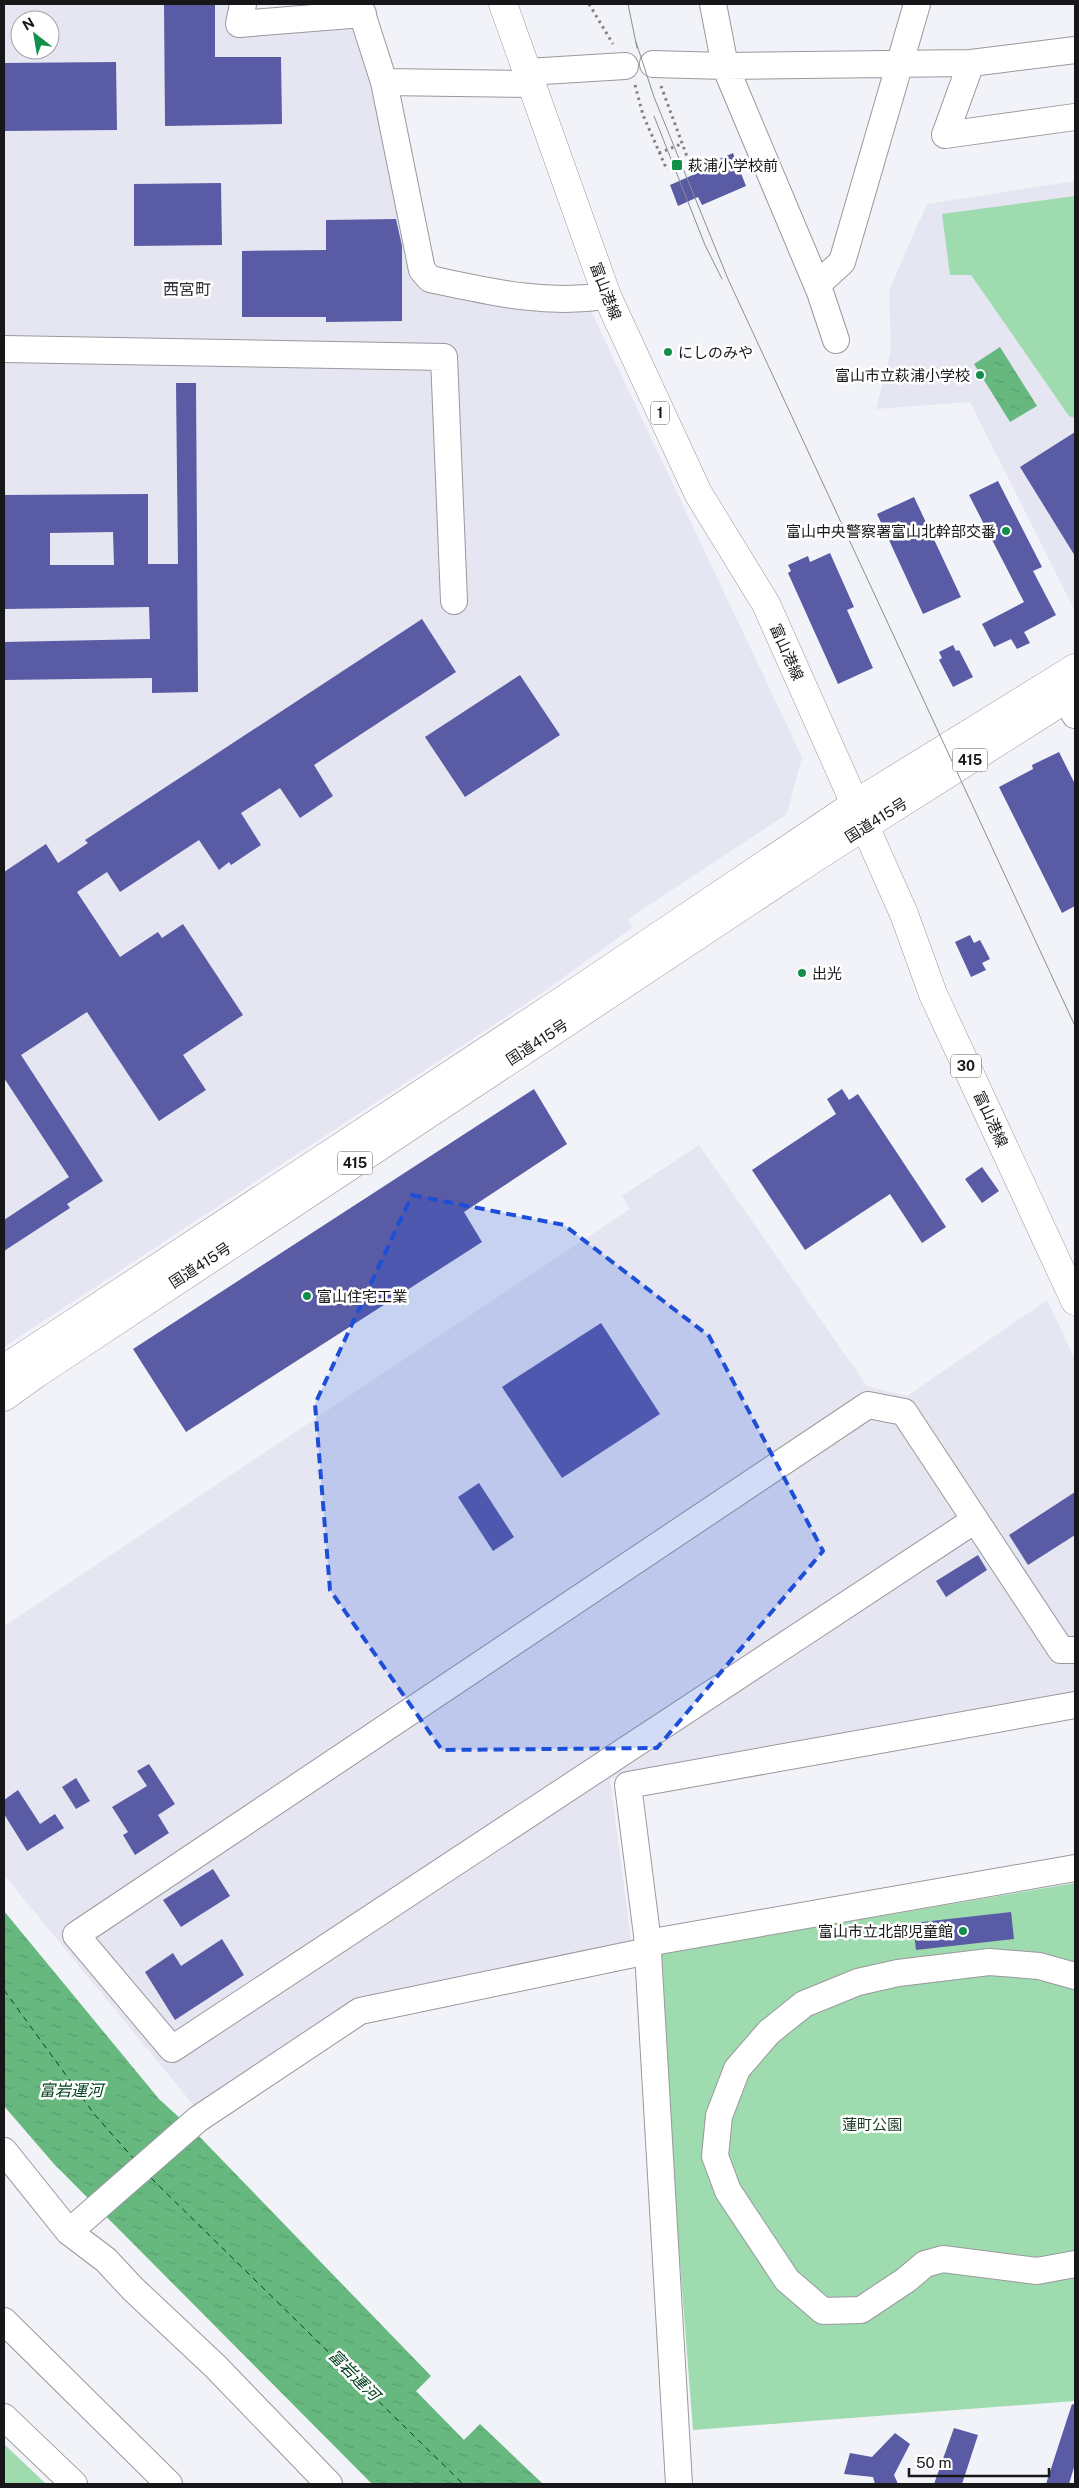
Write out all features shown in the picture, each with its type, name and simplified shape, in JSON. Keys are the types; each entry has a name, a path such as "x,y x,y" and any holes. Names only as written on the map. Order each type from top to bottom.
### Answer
{"main road":[{"name":"富山港線","path":"504,4 606,296 698,493 766,604 904,914 933,994 1075,1301"},
{"name":"国道415号","path":"4,1369 575,993 860,815 1070,690"},
{"name":"国道415号","path":"4,1397 816,857 860,815"}],"street":[{"path":"243,4 239,24 361,9 384,82 422,270 430,279 515,297 541,300 606,296"},
{"path":"713,4 724,66 817,285 836,340"},
{"path":"817,285 842,262 917,4"},
{"path":"655,64 724,66 971,62 1075,50"},
{"path":"971,62 946,135 1075,117"},
{"path":"384,82 529,78 625,66"},
{"path":"4,349 444,356 454,601"},
{"path":"975,1520 172,2049 76,1935 868,1405 904,1412 1061,1650 1075,1650"},
{"path":"679,2484 648,1947 628,1785 1075,1705"},
{"path":"69,2232 198,2119 360,2011 648,1947 1075,1868"},
{"path":"1075,1976 1039,1966 989,1962 898,1973 858,1982 804,2004 769,2032 738,2069 719,2116 715,2156 728,2190 787,2280 823,2311 861,2310 906,2280 924,2264 943,2259 1038,2271 1075,2264"},
{"path":"4,2151 69,2232 106,2260 215,2366 329,2484"},
{"path":"4,2321 169,2484"},
{"path":"4,2417 74,2484"}],"path":[{"path":"589,4 625,66 632,74 643,115 667,170"},
{"path":"655,64 665,102 688,162"},
{"path":"659,153 681,144"}],"highlighted area":[{"path":"412,1195 564,1225 709,1336 823,1551 657,1748 442,1750 330,1590 315,1404"}],"shaded area":[{"path":"4,4 237,4 231,34 353,29 373,80 415,271 526,308 591,311 802,757 787,814 628,919 632,928 539,995 4,1347"},
{"name":"富山市立萩浦小学校","path":"1075,181 1075,611 970,402 876,409 891,349 889,290 927,204"},
{"path":"699,1145 867,1386 907,1396 1047,1300 1075,1359 1075,1693 610,1779 632,1947 360,2002 196,2108 4,1875 4,1626 630,1209 622,1196"}],"green space":[{"path":"1075,196 1075,418 1069,416 971,275 950,275 942,214"},
{"name":"蓮町公園","path":"1075,1883 1075,2401 693,2430 656,1954"},
{"path":"4,2444 46,2484 4,2484"}],"water":[{"path":"1000,347 1037,406 1010,422 974,364"},
{"name":"富岩運河","path":"4,1911 159,2099 194,2131 431,2376 416,2391 464,2440 480,2424 543,2484 372,2484 54,2164 4,2106"}],"building":[{"path":"164,4 215,4 215,57 281,57 282,124 165,126"},
{"path":"116,62 117,130 4,131 4,63"},
{"path":"733,153 746,186 702,205 698,197 678,206 670,185 711,167 710,163"},
{"path":"221,183 222,245 134,246 134,184"},
{"path":"396,219 402,246 402,321 326,322 326,317 242,317 242,251 326,250 326,220"},
{"path":"176,383 196,383 198,692 152,693 152,678 4,680 4,642 150,639 149,607 4,609 4,495 148,494 148,564 178,564","holes":["113,532 114,565 50,565 50,533"]},
{"path":"1075,432 1075,556 1020,467"},
{"name":"富山中央警察署富山北幹部交番","path":"998,481 1042,567 1033,571 1056,615 1024,632 1030,643 1017,649 1011,639 994,647 982,624 1024,602 969,495"},
{"path":"914,497 961,597 923,614 877,514"},
{"path":"830,553 854,607 847,610 873,668 838,684 788,573 791,571 788,565 808,556 810,562"},
{"path":"422,619 456,672 314,765 333,796 300,818 280,788 241,813 261,845 231,865 229,862 219,870 199,840 120,892 107,872 77,892 120,957 158,932 162,938 183,924 243,1015 183,1055 206,1090 159,1121 87,1012 21,1055 103,1181 67,1204 70,1208 4,1251 4,1220 69,1177 4,1078 4,872 46,844 58,863 88,843 85,840"},
{"path":"953,645 956,651 959,650 973,677 953,687 939,660 942,658 939,652"},
{"path":"520,675 560,735 465,797 425,737"},
{"path":"1059,752 1075,784 1075,906 1062,913 999,787 1033,769 1032,765"},
{"path":"970,935 974,943 980,940 990,959 982,963 986,970 971,977 955,942"},
{"name":"富山住宅工業","path":"534,1089 567,1144 464,1212 482,1242 186,1432 133,1349"},
{"path":"842,1089 849,1100 858,1094 946,1227 922,1243 890,1194 805,1250 752,1170 836,1114 827,1099"},
{"path":"982,1167 999,1191 982,1203 965,1179"},
{"path":"601,1323 660,1414 562,1478 502,1387"},
{"path":"479,1483 514,1537 493,1551 458,1497"},
{"path":"1075,1492 1075,1535 1028,1565 1009,1535"},
{"path":"978,1555 987,1570 946,1597 936,1581"},
{"path":"149,1764 175,1804 158,1815 169,1833 135,1855 123,1835 128,1832 112,1807 147,1786 137,1771"},
{"path":"76,1778 90,1801 76,1809 62,1787"},
{"path":"18,1790 40,1824 55,1814 64,1828 27,1851 4,1814 4,1800"},
{"path":"213,1869 230,1896 181,1927 163,1900"},
{"name":"富山市立北部児童館","path":"1011,1912 1014,1939 916,1950 913,1923"},
{"path":"222,1939 244,1975 175,2020 145,1972 173,1953 181,1966"},
{"path":"1072,2404 1075,2405 1075,2464 1069,2484 1046,2484"},
{"path":"954,2428 978,2435 962,2484 934,2484"},
{"path":"895,2433 910,2444 894,2475 898,2484 875,2484 873,2477 844,2474 850,2453 872,2457"}],"ferry route":[{"path":"4,1990 95,2115 133,2158"},
{"path":"151,2178 463,2484"}],"tram line":[{"path":"628,4 637,48"},
{"path":"636,42 654,97 728,279 1075,1026"},
{"path":"654,116 705,245 722,279"}],"place":[{"name":"萩浦小学校前","path":"677,165"},
{"name":"にしのみや","path":"668,352"},
{"name":"富山市立萩浦小学校","path":"980,375"},
{"name":"富山中央警察署富山北幹部交番","path":"1006,531"},
{"name":"出光","path":"802,973"},
{"name":"富山住宅工業","path":"307,1296"},
{"name":"富山市立北部児童館","path":"963,1931"}],"district":[{"name":"西宮町","path":"187,289"}]}
